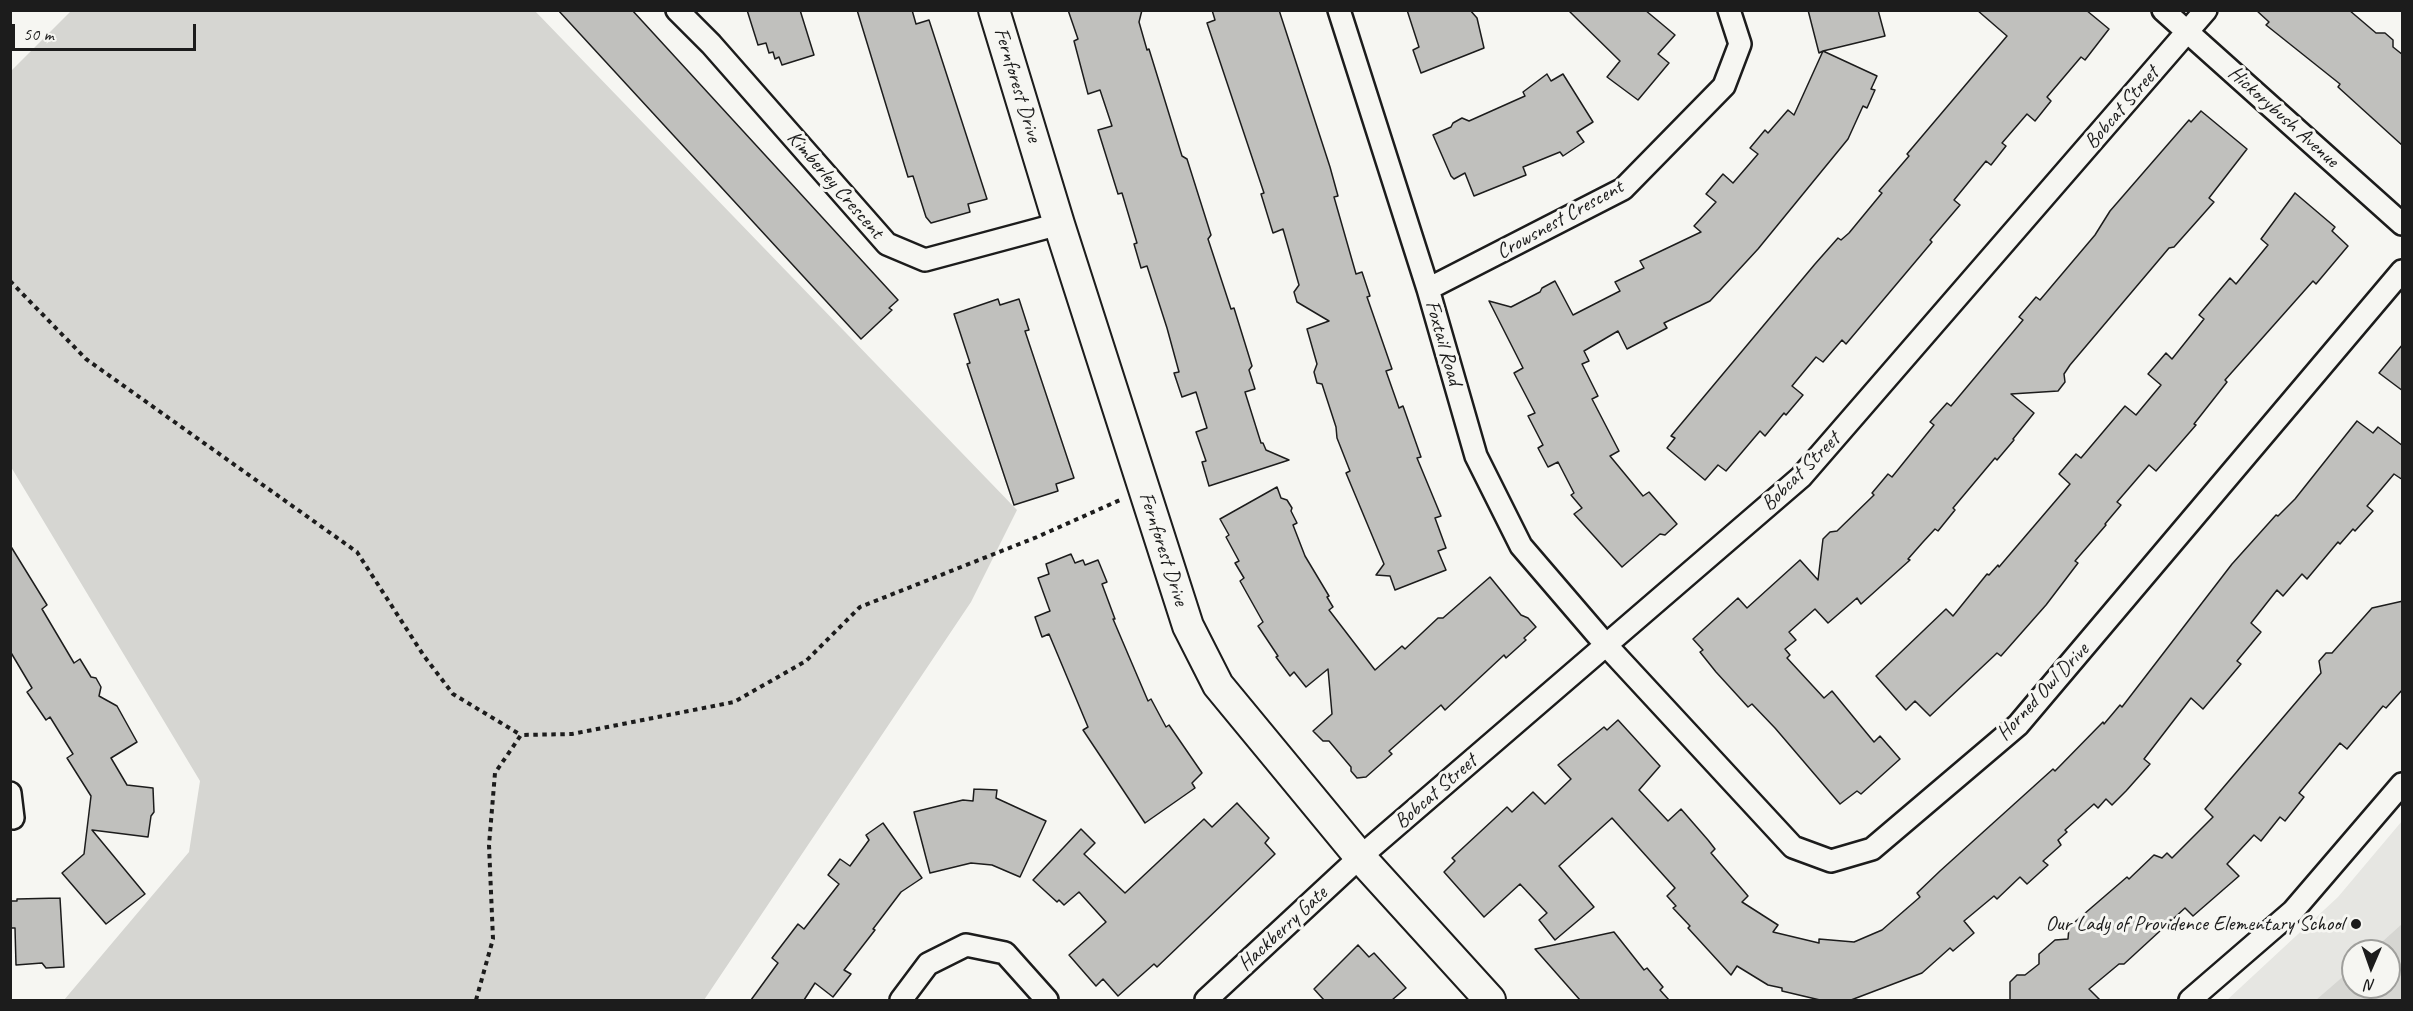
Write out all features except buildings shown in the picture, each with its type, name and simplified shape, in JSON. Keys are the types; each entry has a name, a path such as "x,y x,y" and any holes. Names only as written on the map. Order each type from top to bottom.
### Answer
{"street":[{"name":"Kimberley Crescent","path":"677,10 711,44 887,244 925,260 1059,224"},
{"name":"Kimberley Crescent","path":"696,10 701,29 711,44"},
{"name":"Fernforest Drive","path":"994,10 1059,224 1188,626 1218,685 1360,857 1490,1000"},
{"name":"Foxtail Road","path":"1339,10 1428,290 1476,456 1521,546 1606,645"},
{"name":"Crowsnest Crescent","path":"1428,290 1623,189 1724,86 1740,44 1729,10"},
{"name":"Hickorybush Avenue","path":"2163,10 2403,224"},
{"name":"Bobcat Street","path":"1360,857 1801,477 2206,10"},
{"name":"Horned Owl Drive","path":"1606,645 1793,847 1831,861 1872,849 2018,725 2403,271"},
{"path":"2190,1000 2293,910 2403,784"},
{"path":"10,793 13,818"},
{"name":"Hackberry Gate","path":"1206,1000 1360,857"},
{"path":"901,1000 928,964 966,945 1005,953 1047,1000"}],"path":[{"path":"10,280 86,359 357,552 424,656 453,694 521,735 572,734 734,702 806,661 860,607 1037,537 1143,489"},
{"path":"476,1000 493,939 489,845 495,773 521,735"}],"shaded area":[{"path":"71,11 535,11 1017,510 971,602 704,1000 64,1000 189,852 200,781 11,467 11,71"},
{"name":"Our Lady of Providence Elementary School","path":"2402,821 2402,1000 2227,1000 2338,897"},
{"path":"2402,924 2402,1000 2316,1000 2341,978 2341,999 2401,999 2401,939 2385,939"}],"place":[{"name":"Our Lady of Providence Elementary School","path":"2356,924"}]}
